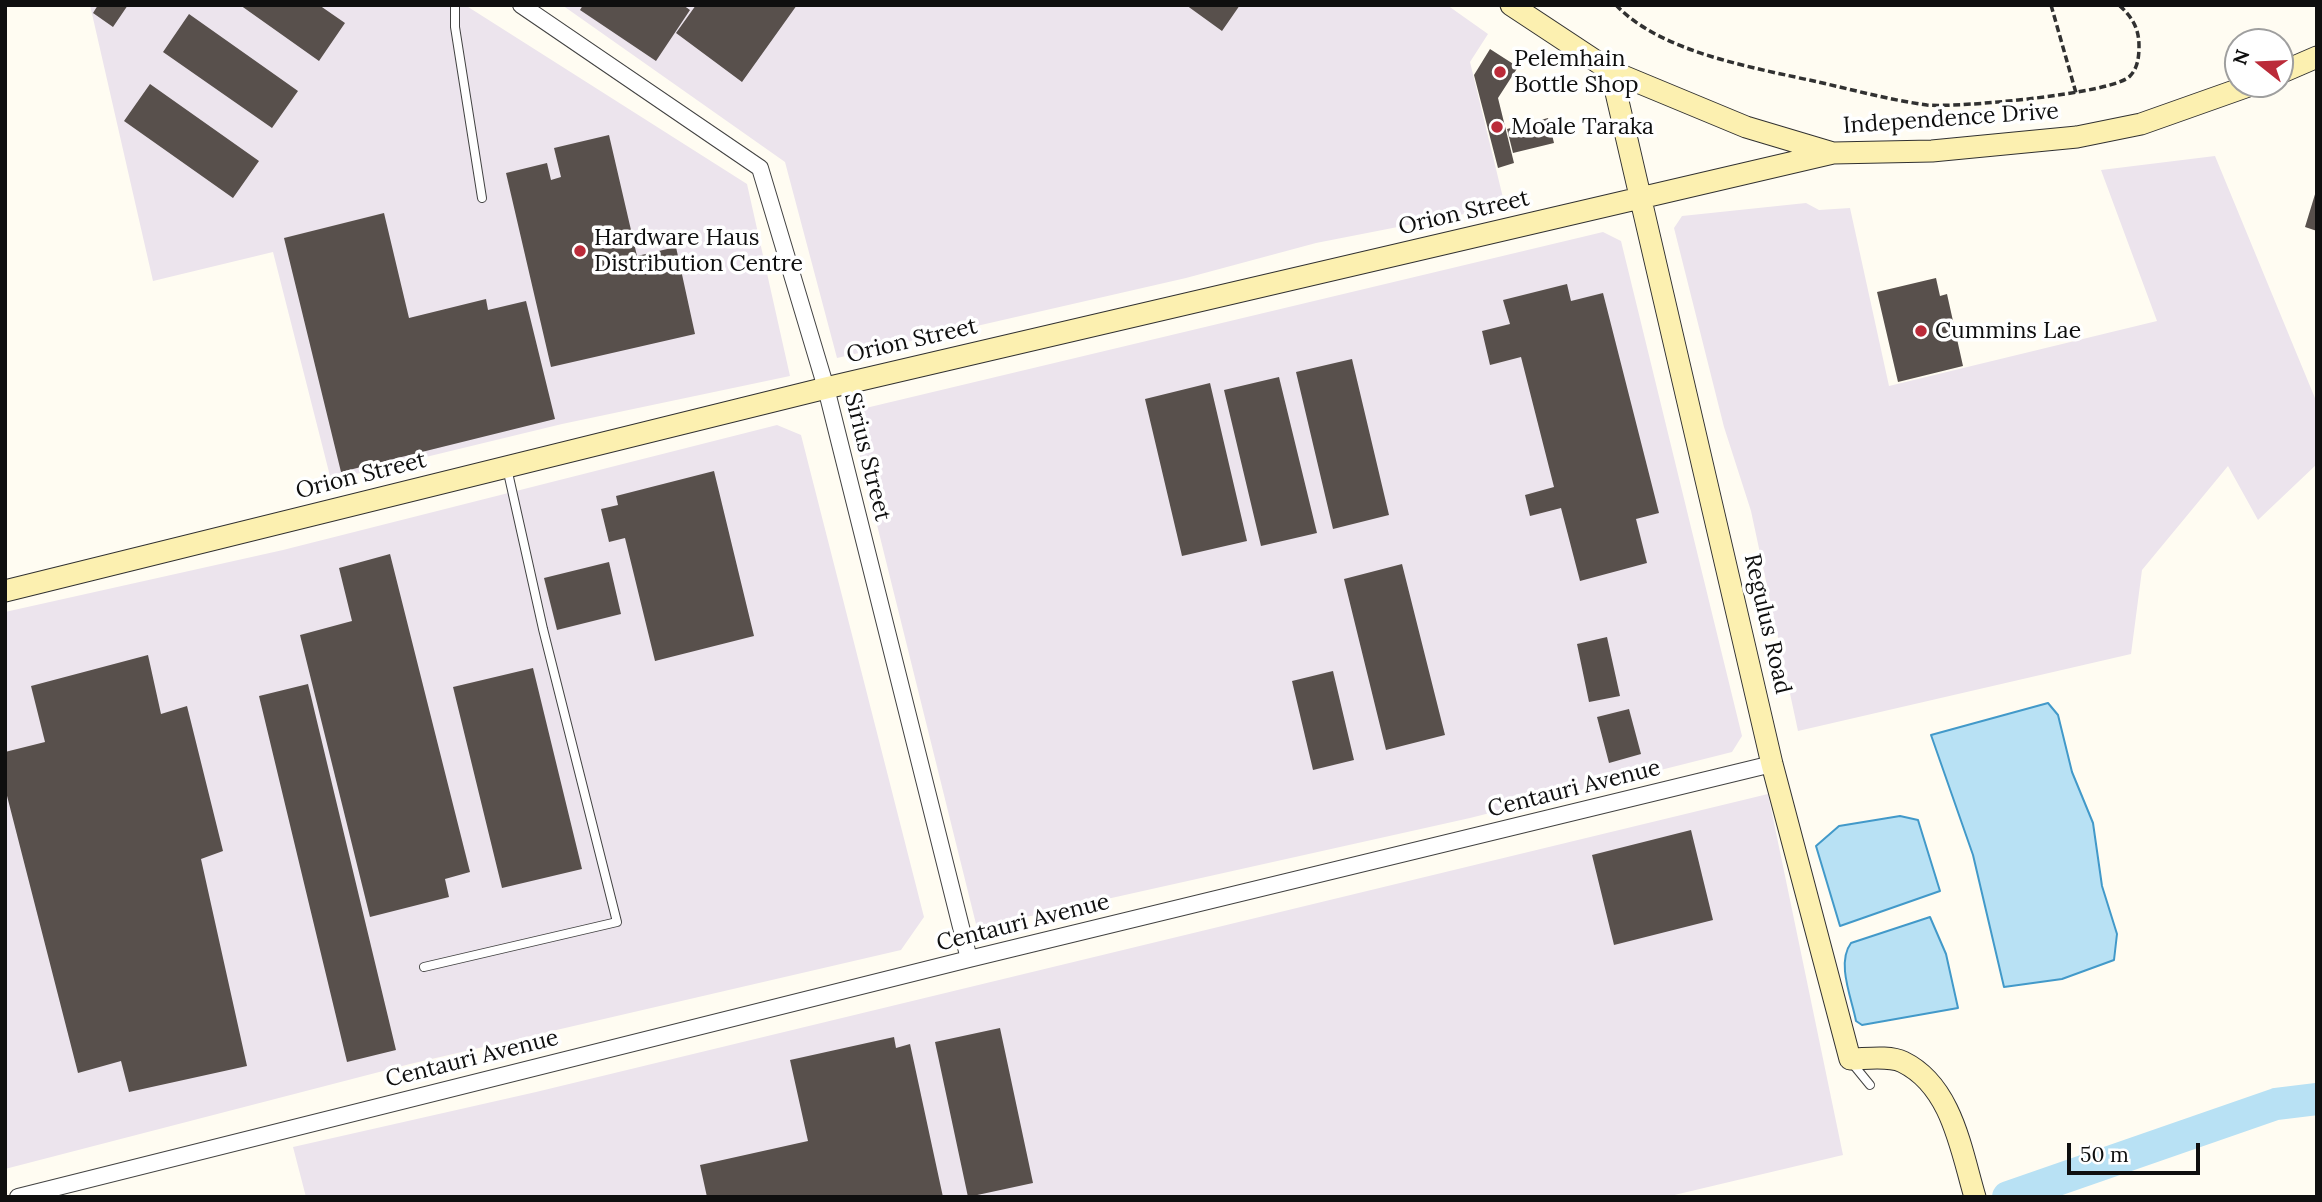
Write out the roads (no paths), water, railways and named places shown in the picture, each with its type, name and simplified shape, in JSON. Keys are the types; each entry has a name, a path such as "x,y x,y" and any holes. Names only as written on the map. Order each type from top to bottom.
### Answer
{"street":[{"name":"Sirius Street","path":"522,5 760,168 826,388 969,960"},
{"name":"Independence Drive","path":"1511,5 1611,71 1746,128 1833,153 1932,151 2077,137 2141,124 2224,95"},
{"path":"2294,67 2317,57"},
{"name":"Regulus Road","path":"1611,71 1772,764 1850,1059"},
{"name":"Orion Street","path":"5,591 826,388 1833,153"},
{"name":"Centauri Avenue","path":"18,1197 284,1129 1772,764"},
{"path":"1850,1059 1902,1060 1931,1082 1955,1126 1975,1197"}],"lane":[{"path":"455,5 455,27 482,198"},
{"path":"424,967 617,922 543,629 506,467"},
{"path":"1850,1059 1870,1085"}],"water":[{"path":"2048,703 2058,715 2072,772 2093,823 2102,886 2117,934 2114,960 2062,979 2004,987 1973,855 1931,735"},
{"path":"1900,816 1918,820 1940,891 1840,926 1816,846 1839,826"},
{"path":"1930,917 1946,954 1958,1008 1862,1025 1856,1021 1845,971 1847,951 1851,943"}],"waterway":[{"path":"2008,1197 2276,1104 2317,1099"}],"place":[{"name":"Pelemhain Bottle Shop","path":"1500,72"},
{"name":"Moale Taraka","path":"1497,127"},
{"name":"Hardware Haus Distribution Centre","path":"580,251"},
{"name":"Cummins Lae","path":"1921,331"}]}
